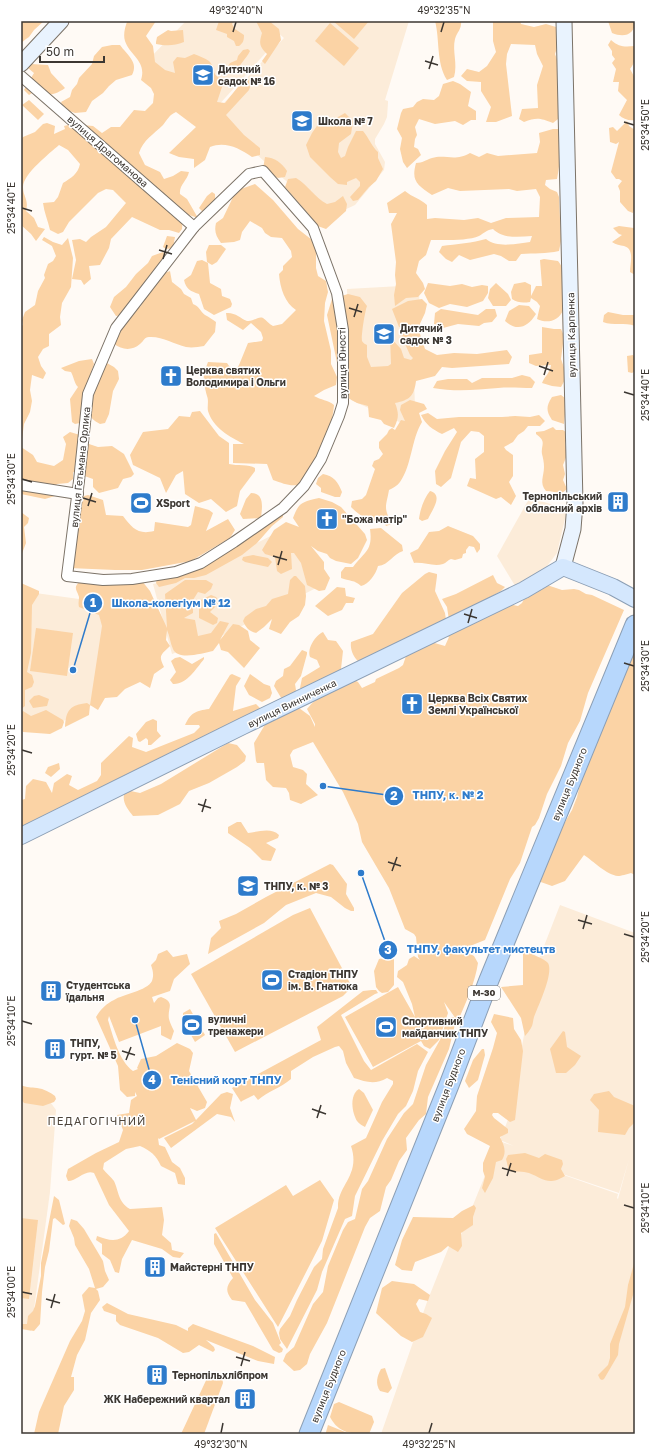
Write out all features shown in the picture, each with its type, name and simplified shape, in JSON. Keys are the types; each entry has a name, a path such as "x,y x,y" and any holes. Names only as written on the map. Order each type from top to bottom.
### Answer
{"highway":[{"name":"вулиця Будного","path":"309,1434 489,980 635,625"}],"main road":[{"path":"21,64 61,21"},
{"name":"вулиця Карпенка","path":"563,567 574,529 575,503 564,21"},
{"path":"563,567 613,587 635,599"},
{"name":"вулиця Винниченка","path":"21,836 243,726 524,590 563,567"}],"street":[{"name":"вулиця Драгоманова","path":"21,76 194,227"},
{"name":"вулиця Юності","path":"67,576 103,580 132,579 176,572 201,563 283,508 304,486 321,459 343,403 343,330 337,293 313,228 263,170 249,174"},
{"name":"вулиця Гетьмана Орлика","path":"67,576 78,494 88,394 116,328 194,227 249,174"},
{"path":"21,485 78,494"}],"shaded area":[{"path":"21,21 44,21 21,43"},
{"path":"128,21 156,21 146,36 153,46 155,62 165,70 175,73 173,62 177,57 185,58 194,54 209,61 216,76 224,81 217,102 225,103 242,82 248,78 253,79 249,90 226,115 244,135 260,148 260,155 252,157 232,146 216,145 210,147 205,160 194,168 194,159 179,157 169,153 196,127 176,112 172,114 143,144 139,153 145,165 160,172 164,179 181,171 189,172 181,188 180,194 187,199 198,218 183,213 182,229 179,233 169,230 160,230 132,217 111,239 109,248 100,265 89,266 91,279 84,285 81,280 72,279 76,260 72,240 80,239 86,242 106,227 126,203 113,190 106,189 98,193 69,222 63,232 58,234 50,230 43,203 54,202 58,197 63,183 76,173 80,164 68,150 59,145 32,170 24,182 23,187 27,204 26,211 34,218 38,227 45,229 36,241 21,225 21,140 23,137 35,132 43,124 47,123 55,126 54,134 65,129 64,126 72,124 93,126 102,133 111,127 120,127 134,110 145,111 153,103 154,94 151,88 141,80 142,68 140,63 125,41 124,31"},
{"name":"Дитячий садок № 16","path":"186,21 262,21 280,37 207,118 146,62"},
{"path":"219,21 241,21 233,22 232,24 235,29 244,35 243,42 239,46 236,46 234,41 227,37 227,34 216,30"},
{"path":"256,21 269,21 279,29 281,40 265,64 262,61 267,54 261,46 260,42 262,33"},
{"name":"Школа № 7","path":"265,21 409,21 385,100 388,101 387,117 375,139 375,144 385,162 384,170 355,205 327,218 213,115 284,38"},
{"path":"333,21 369,21 354,39"},
{"path":"435,21 461,21 461,26 454,44 454,77 447,80 441,66"},
{"path":"493,21 520,21 521,24 534,27 546,24 556,27 557,48 555,54 559,65 561,93 558,119 553,123 538,119 532,119 524,122 519,119 522,109 538,108 537,85 543,66 537,54 535,45 511,44 507,54 506,64 512,116 496,122 486,122 491,107 481,91 481,82 467,81 461,76 467,69 479,72 487,66 496,52 493,41"},
{"path":"608,21 635,21 635,26 628,34 621,35 612,33"},
{"path":"330,23 359,48 344,66 315,41"},
{"path":"168,30 183,30 184,42 170,45 156,44 157,37"},
{"path":"611,40 622,46 635,46 634,61 630,69 635,78 635,120 622,118 619,115 627,100 618,91 619,82 613,82 616,69 612,63 615,59 608,45"},
{"path":"120,45 133,62 134,70 132,75 116,80 103,93 92,101 86,112 75,113 64,109 61,102 70,97 79,78 92,64 94,56 102,47"},
{"path":"248,49 250,51 247,57 235,73 229,75 226,70 230,63 237,60 238,56 243,50"},
{"path":"31,64 48,65 51,73 65,88 49,95 36,95 32,93 29,95 24,90 34,73 28,68"},
{"path":"453,81 471,92 468,106 476,111 476,120 471,120 463,125 455,121 435,124 419,119 415,127 417,135 414,147 418,149 421,155 407,168 403,162 400,149 402,138 397,129 403,109 413,107 417,102 423,99 434,100 439,96 443,84"},
{"path":"29,100 44,114 38,120 22,105"},
{"path":"345,113 353,121 351,134 339,143 338,152 341,158 345,156 356,131 363,131 378,152 378,158 383,169 376,181 358,200 353,201 350,197 360,186 360,182 356,178 347,182 347,185 338,184 310,157 306,145 319,123 331,124"},
{"path":"627,121 629,126 635,130 635,207 633,213 628,211 620,202 620,191 618,186 622,181 616,179 611,172 619,142 616,144 610,142 609,128 613,127 617,131"},
{"path":"558,129 559,135 559,167 557,179 546,180 545,185 557,192 559,197 561,241 559,251 521,254 516,261 509,261 494,254 470,260 459,255 452,262 446,259 439,252 442,246 486,239 496,244 513,244 530,242 532,236 506,236 493,229 469,239 431,240 426,255 419,261 416,273 425,289 418,297 406,298 395,306 394,295 396,284 396,262 391,224 397,213 389,213 387,203 405,191 427,205 427,219 435,218 464,220 478,218 491,223 506,218 539,217 540,197 536,189 517,191 509,189 460,191 448,188 432,195 416,182 414,174 416,163 437,157 460,157 470,153 479,157 487,153 498,156 537,153 540,142 539,133"},
{"path":"265,157 275,159 282,165 287,171 285,177 278,178 263,169"},
{"path":"296,178 327,204 335,202 343,196 347,204 346,211 326,229 312,224 311,217 285,187 288,179"},
{"path":"255,184 273,200 298,229 316,243 316,268 318,276 326,281 328,292 325,303 324,321 331,351 331,364 337,377 336,385 314,396 334,405 333,415 323,445 305,483 296,485 289,485 273,480 267,464 233,463 233,444 244,444 228,435 218,427 210,417 204,382 208,362 227,363 234,373 248,343 262,341 263,338 261,332 251,323 243,330 227,320 226,313 235,314 247,321 263,318 273,326 282,324 296,310 286,299 281,285 279,274 283,270 283,266 292,257 291,251 282,238 271,237 265,233 262,228 250,221 242,232 240,240 221,243 216,234 216,223 223,218 235,193"},
{"path":"212,192 215,194 215,210 209,218 199,208 207,196"},
{"path":"619,226 634,228 635,275 630,272 630,250 624,246 612,242 622,235 613,228"},
{"path":"167,236 175,237 173,248 166,249 163,247"},
{"path":"44,237 62,245 68,238 73,258 71,287 62,303 60,317 61,325 49,334 49,346 43,349 38,357 41,366 46,373 43,379 32,375 30,390 32,401 30,412 24,424 21,447 22,320 25,312 35,305 38,291 45,278 44,275 48,264 53,261 56,256 52,246 42,240"},
{"path":"209,245 221,245 226,249 217,262 212,265 207,262 206,252"},
{"path":"163,252 166,257 123,315 116,316 110,307 114,297 126,287 136,274 148,263 152,256"},
{"path":"544,259 558,261 562,267 563,277 564,307 559,317 549,321 537,319 540,306 537,302 531,298 530,302 523,303 516,301 512,299 511,292 514,284 525,282 531,285 531,296 536,286 542,286 540,260"},
{"path":"202,260 208,263 210,283 221,289 222,296 230,299 232,304 231,307 214,315 204,309 199,294 189,289 184,280 191,275 197,261"},
{"path":"170,271 172,282 181,289 184,294 191,298 193,304 197,306 205,315 216,322 215,332 204,346 197,347 186,347 154,337 146,338 137,346 130,349 120,348 114,344 116,328 131,312 141,306 144,297 162,274"},
{"path":"428,283 450,286 462,284 472,287 482,285 488,286 488,293 483,301 467,307 450,304 439,308 429,303 424,293"},
{"path":"496,283 508,294 511,300 506,306 493,306 488,298 490,289"},
{"name":"Дитячий садок № 3","path":"419,285 421,378 414,379 415,407 408,426 351,400 347,289"},
{"name":"Дитячий садок № 3","path":"348,294 360,297 367,306 363,324 362,341 367,345 367,357 371,367 388,366 391,364 390,337 401,349 404,358 411,360 413,358 410,355 402,337 405,329 399,327 392,309 408,301 422,299 427,304 425,313 418,328 425,349 437,355 454,353 477,354 507,350 512,357 509,364 452,368 442,367 435,376 416,381 414,390 408,399 395,403 398,416 394,428 384,424 381,420 369,417 368,406 357,403 348,398 349,383 340,377 327,315 332,299"},
{"path":"519,305 529,306 536,314 526,325 518,327 505,321 509,311"},
{"path":"441,309 478,315 486,309 495,309 497,316 492,322 484,323 479,326 458,324 443,328 434,324 435,313"},
{"path":"608,312 623,315 635,315 635,326 603,322 604,315"},
{"path":"542,327 561,329 564,336 561,359 567,376 561,387 542,383 550,370 551,365 536,366 529,363 529,355 542,353"},
{"path":"633,355 635,357 635,371 632,373 628,372 627,356"},
{"path":"92,359 94,364 83,395 80,423 75,424 72,422 70,399 78,387 71,372 65,371 61,368 79,361"},
{"path":"105,362 118,371 119,379 113,391 109,414 105,423 100,424 92,419 90,411 95,389"},
{"path":"522,375 530,377 535,382 532,388 457,390 433,388 437,381 448,379 467,379 472,383 482,378 512,378"},
{"path":"561,395 565,398 566,405 564,424 552,420 548,408 552,397"},
{"path":"410,400 424,404 427,409 419,413 422,422 418,429 404,475 398,485 389,490 386,510 392,524 386,526 384,522 378,523 359,514 351,507 352,501 362,499 366,495 375,469 372,466 374,461 379,459 383,454 379,448 379,442 389,430 392,428 395,430 401,420 405,421 400,410 401,405"},
{"path":"200,411 219,436 229,443 229,464 250,466 255,468 255,471 240,491 237,506 226,512 211,499 199,503 185,494 183,471 176,475 166,493 160,478 133,465 130,455 143,432 168,429 179,416 190,417 192,412"},
{"path":"428,413 437,419 459,417 530,417 539,415 545,421 540,426 528,426 513,442 504,447 513,455 513,476 509,482 516,496 511,505 501,497 496,499 467,486 470,478 476,479 475,459 484,452 484,436 479,432 471,431 461,442 451,478 441,487 436,484 435,471 457,432 454,428 442,434 432,428 427,424 421,415"},
{"path":"553,427 556,430 563,430 567,433 565,443 567,455 563,465 565,474 563,480 567,489 562,493 546,491 542,482 544,467 542,454 543,443 536,432 544,431"},
{"path":"70,432 80,435 89,444 98,447 112,446 124,454 134,474 131,477 123,479 118,488 99,493 93,487 93,479 73,472 73,479 68,483 57,484 52,490 55,496 45,499 21,494 21,447 33,455 37,462 54,466 63,460 66,444 63,437"},
{"path":"323,474 330,476 337,482 342,492 340,497 335,497 321,492 321,488 316,484 318,478"},
{"path":"430,491 436,496 436,503 428,519 422,521 419,519 420,512"},
{"path":"251,493 261,498 261,518 243,519 240,514 246,499"},
{"path":"88,495 103,500 106,515 123,516 136,530 144,532 154,531 155,522 188,527 191,525 195,506 209,510 213,513 206,531 228,519 235,530 230,538 191,561 142,570 69,568 80,501 84,496"},
{"path":"530,497 567,510 557,553 541,574 517,589 497,556"},
{"path":"319,498 332,502 341,507 365,534 367,540 358,558 351,564 336,561 330,558 327,554 318,551 311,546 324,562 324,569 330,578 325,590 319,591 307,585 301,563 294,553 291,553 292,569 281,574 277,571 275,557 265,554 262,550 274,530 286,522 299,527 293,518 299,506 305,502"},
{"path":"21,512 29,518 28,523 24,527 26,543 21,556"},
{"path":"283,513 283,517 272,526 257,543 242,555 206,575 194,578 185,578 176,583 159,587 156,583 157,578 184,571"},
{"path":"290,526 320,586 226,634 172,654 153,584 199,573"},
{"path":"448,526 473,536 480,544 480,549 477,553 474,547 469,546 462,558 455,560 451,559 443,564 436,565 414,563 410,553 418,549 429,532 439,531"},
{"path":"381,528 402,545 403,551 396,554 385,564 378,566 372,578 364,585 361,586 341,578 341,572 345,567 353,567 367,550 371,536 370,529"},
{"path":"253,555 268,558 272,562 268,567 242,560 243,557"},
{"path":"429,572 437,574 435,591 445,613 446,620 359,662 352,653 351,642 373,634 402,593"},
{"path":"493,575 497,583 505,587 501,591 449,620 447,607 442,599 456,594"},
{"path":"296,576 305,586 305,605 299,616 290,622 281,634 269,629 272,619 256,633 248,629 243,621 245,617 256,609 266,606 272,599 288,594 290,580"},
{"path":"185,580 206,580 213,584 211,589 205,594 198,592 193,600 193,613 184,618 195,620 198,636 211,633 220,621 229,623 220,640 233,624 239,625 248,631 250,640 260,648 244,668 228,652 221,650 219,643 213,651 191,655 180,655 173,649 167,630 166,640 170,646 161,655 161,660 164,667 154,674 150,688 140,682 125,689 117,697 105,698 98,710 90,705 102,626 99,615 79,607 79,597 76,588 79,582 142,581 150,591 167,628 165,594"},
{"path":"21,583 39,591 39,594 32,605 31,653 27,672 32,675 34,682 32,687 25,690 25,706 21,709"},
{"path":"547,585 562,590 579,590 624,610 588,693 580,721 568,743 561,766 547,794 539,818 532,827 520,863 510,879 485,940 465,948 465,951 474,956 478,963 477,970 464,1007 458,1021 456,1020 449,1049 428,1097 426,1114 419,1120 406,1138 407,1150 399,1161 391,1180 386,1187 380,1211 370,1218 365,1227 327,1323 310,1354 307,1364 300,1370 294,1371 283,1361 286,1354 294,1347 313,1304 323,1292 328,1266 343,1230 348,1222 355,1219 362,1189 368,1181 387,1139 404,1113 413,1104 426,1065 441,1038 447,1019 453,1017 456,1019 444,1002 448,1013 439,1040 430,1049 424,1046 421,1041 373,1067 345,1017 398,987 415,1017 412,1004 403,982 397,977 398,971 407,965 409,959 414,956 420,960 418,957 416,937 414,934 405,929 389,888 362,842 358,824 343,792 313,742 293,750 290,755 293,767 303,770 307,774 306,784 318,795 301,804 290,800 289,793 286,788 273,787 266,780 264,763 257,763 256,761 254,743 266,723 296,708 299,708 310,716 315,727 315,724 307,709 322,695 354,680 358,682 362,688 375,682 376,679 403,665 407,653 431,642 445,646 449,637 447,636 503,603 518,606 522,603 527,593"},
{"path":"337,587 345,588 346,596 355,598 353,603 346,603 342,610 328,616 315,606"},
{"path":"21,591 79,599 135,604 120,689 60,723 46,720 21,729"},
{"path":"211,595 216,597 219,601 210,612 218,618 217,623 213,625 199,618 199,601"},
{"path":"36,628 73,633 67,676 30,671"},
{"path":"323,632 328,640 336,641 343,651 341,669 338,674 307,690 300,688 302,678 320,667 317,660 310,657 309,654 315,639"},
{"path":"302,650 307,652 307,654 301,676 295,684 296,690 293,699 283,701 274,686 276,681 283,676 284,669 290,666"},
{"path":"635,652 635,875 631,873 619,876 614,875 584,855 565,881 552,886 538,881 554,836 572,810 582,776 587,769 588,763 630,657"},
{"path":"180,657 192,664 204,657 204,659 194,672 186,679 178,684 173,684 170,680 176,672 171,661"},
{"path":"232,674 241,678 236,686 233,711 256,704 261,709 21,831 21,800 25,799 26,786 33,779 46,782 52,793 54,783 67,774 72,776 69,785 78,790 97,781 101,775 101,763 129,736 133,738 132,747 146,752 194,733 200,727 199,725 185,725 189,717 194,713 209,709"},
{"path":"250,674 264,684 270,686 272,693 270,698 262,702 249,695 244,686"},
{"path":"39,695 49,699 47,706 33,708 29,701 34,696"},
{"path":"87,703 90,705 89,715 65,727 66,716 70,709 81,704"},
{"path":"46,710 63,720 64,722 62,728 50,734 23,732 21,727 21,713 23,711 31,716"},
{"path":"153,719 157,721 157,731 161,736 151,745 148,745 148,740 146,738 140,742 138,741 136,734 146,722"},
{"path":"228,743 237,745 246,756 245,761 209,783 189,791 180,804 158,815 133,816 124,801 124,794 126,790 140,793 161,784"},
{"path":"59,763 60,769 51,777 45,773 48,767"},
{"path":"237,822 241,822 248,833 272,831 279,835 278,838 266,843 276,849 271,861 262,860 250,848 228,833 228,827"},
{"path":"330,864 333,865 347,884 346,894 354,908 354,911 345,908 331,897 316,893 286,905 264,923 208,954 211,938 221,928 219,921 236,914"},
{"path":"560,905 635,933 635,1434 381,1434 427,1302 450,1244 456,1247 499,1141 514,1146 500,1140 509,1117 537,964","holes":["518,1159 619,1193 629,1159 618,1199 618,1194"]},
{"name":"Стадіон ТНПУ ім. В. Гнатюка","path":"310,908 352,987 343,996 235,1052 191,974 293,915"},
{"path":"167,950 173,957 187,954 190,964 174,979 170,991 152,997 154,1003 161,997 170,1003 169,1019 174,1031 171,1040 161,1035 161,1026 119,1042 109,1016 108,1020 114,1041 120,1055 128,1067 133,1071 138,1069 137,1068 141,1059 156,1056 177,1043 190,1049 193,1053 189,1071 207,1102 205,1108 197,1111 190,1108 196,1120 221,1094 227,1092 233,1094 230,1108 235,1122 231,1117 217,1114 171,1148 164,1138 195,1121 159,1139 158,1138 159,1145 165,1147 172,1162 180,1168 185,1178 185,1185 178,1184 175,1173 161,1166 153,1154 140,1146 126,1149 104,1163 103,1169 114,1181 119,1196 126,1206 130,1209 162,1207 164,1220 162,1235 171,1243 172,1250 184,1253 180,1258 173,1257 162,1249 132,1240 122,1259 119,1273 115,1272 110,1260 102,1254 102,1244 96,1240 97,1236 110,1240 122,1238 129,1231 109,1205 94,1173 87,1173 68,1181 66,1176 68,1169 119,1142 123,1130 117,1115 129,1113 131,1100 137,1096 135,1092 135,1096 127,1097 120,1090 118,1066 96,1017 111,1001 140,990 149,984 153,977 151,965 156,960 158,954"},
{"path":"525,952 548,963 549,974 532,1025 525,1036 521,1018 501,987 523,985 523,953"},
{"path":"394,956 394,985 388,992 382,993 376,987 374,971 379,959"},
{"path":"376,990 378,993 341,1015 364,1061 371,1070 417,1044 428,1052 418,1071 413,1091 406,1106 398,1114 382,1141 355,1196 352,1216 345,1219 322,1272 317,1290 287,1349 280,1339 280,1329 290,1316 314,1267 322,1259 323,1249 338,1208 341,1193 351,1173 353,1156 351,1146 366,1138 382,1102 393,1084 393,1081 387,1078 378,1082 370,1082 354,1078 346,1063 343,1051 339,1046 313,1057 291,1071 291,1079 258,1100 254,1095 241,1102 232,1088 321,1040 317,1027 363,991"},
{"name":"вуличні тренажери","path":"190,1009 205,1035 195,1042 183,1021 183,1013"},
{"path":"494,1014 513,1018 514,1029 521,1040 523,1051 515,1120 510,1122 498,1113 493,1113 492,1115 508,1129 508,1133 500,1137 505,1151 502,1160 496,1162 493,1178 485,1193 482,1188 485,1177 483,1163 490,1146 467,1134 464,1129 476,1111 477,1096 497,1033 491,1022"},
{"path":"563,1031 565,1032 567,1047 581,1056 575,1065 566,1073 556,1073 550,1049"},
{"path":"482,1049 484,1049 485,1055 478,1080 469,1088 465,1081 473,1060"},
{"path":"21,1085 49,1092 55,1096 56,1099 54,1102 43,1106 24,1103 21,1099"},
{"path":"359,1089 364,1093 373,1110 365,1127 357,1121 352,1104 354,1095"},
{"path":"609,1091 614,1097 635,1106 635,1122 625,1135 598,1132 599,1110 590,1100 594,1094"},
{"path":"21,1097 48,1099 56,1110 50,1192 31,1331 21,1329"},
{"path":"525,1153 539,1158 545,1154 562,1160 563,1164 561,1169 565,1176 554,1181 550,1181 527,1172 509,1171 506,1159 508,1155"},
{"path":"320,1180 334,1200 322,1241 278,1327 215,1228 286,1185 293,1196"},
{"path":"54,1196 59,1200 65,1224 63,1225 55,1218 53,1219 49,1251 45,1267 40,1324 34,1331 22,1329 21,1324 27,1324 28,1316 33,1311 35,1306 41,1276 41,1263"},
{"path":"474,1205 476,1208 473,1217 473,1225 461,1233 462,1246 458,1252 448,1246 441,1252 415,1262 412,1271 402,1270 395,1265 402,1240 413,1217 453,1218 462,1211"},
{"path":"21,1218 38,1220 29,1299 21,1298"},
{"path":"71,1219 77,1221 84,1229 103,1261 109,1280 103,1287 96,1289 100,1300 91,1313 85,1340 77,1355 71,1377 74,1377 74,1390 64,1406 58,1434 34,1434 39,1412 70,1341 82,1321 85,1311 82,1295 89,1287 95,1288 89,1269 75,1245 69,1226"},
{"path":"216,1233 255,1300 273,1323 281,1343 279,1345 283,1349 282,1352 279,1353 273,1350 245,1302 232,1300 230,1297 227,1289 233,1278 214,1244 214,1234"},
{"path":"635,1260 635,1288 619,1344 618,1355 602,1380 598,1375 608,1365 610,1358 610,1344 625,1307 628,1285"},
{"path":"392,1281 414,1284 430,1295 428,1301 419,1299 416,1304 420,1312 432,1318 423,1337 412,1342 401,1336 376,1313 382,1288"},
{"path":"107,1303 128,1314 176,1325 188,1331 188,1328 193,1324 253,1346 275,1357 274,1364 258,1361 206,1340 214,1347 215,1350 213,1352 199,1345 189,1352 183,1353 158,1338 120,1325 116,1321 116,1315 104,1311 102,1307"},
{"path":"385,1368 392,1388 388,1393 380,1391 377,1383 381,1369"},
{"path":"209,1374 215,1374 222,1377 223,1383 204,1434 181,1434"},
{"path":"339,1402 372,1416 374,1422 369,1434 346,1432 334,1423 330,1417 334,1404"},
{"path":"328,1425 350,1434 326,1434"}],"place":[{"name":"Дитячий садок № 16","path":"203,75"},
{"name":"Школа № 7","path":"302,121"},
{"name":"Дитячий садок № 3","path":"384,334"},
{"name":"Церква святих Володимира і Ольги","path":"171,376"},
{"name":"Тернопільський обласний архів","path":"618,502"},
{"name":"XSport","path":"141,503"},
{"name":"\"Божа матір\"","path":"327,519"},
{"name":"Школа-колегіум № 12","path":"73,670"},
{"name":"Церква Всіх Святих Землі Української","path":"412,704"},
{"name":"ТНПУ, к. № 2","path":"323,786"},
{"name":"ТНПУ, факультет мистецтв","path":"361,873"},
{"name":"ТНПУ, к. № 3","path":"248,886"},
{"name":"Стадіон ТНПУ ім. В. Гнатюка","path":"272,980"},
{"name":"Студентська їдальня","path":"51,991"},
{"name":"Тенісний корт ТНПУ","path":"135,1020"},
{"name":"вуличні тренажери","path":"192,1025"},
{"name":"Спортивний майданчик ТНПУ","path":"386,1027"},
{"name":"ТНПУ, гурт. № 5","path":"55,1049"},
{"name":"Майстерні ТНПУ","path":"155,1267"},
{"name":"Тернопільхлібпром","path":"157,1375"},
{"name":"ЖК Набережний квартал","path":"245,1399"}],"district":[{"name":"ПЕДАГОГІЧНИЙ","path":"97,1121"}]}
